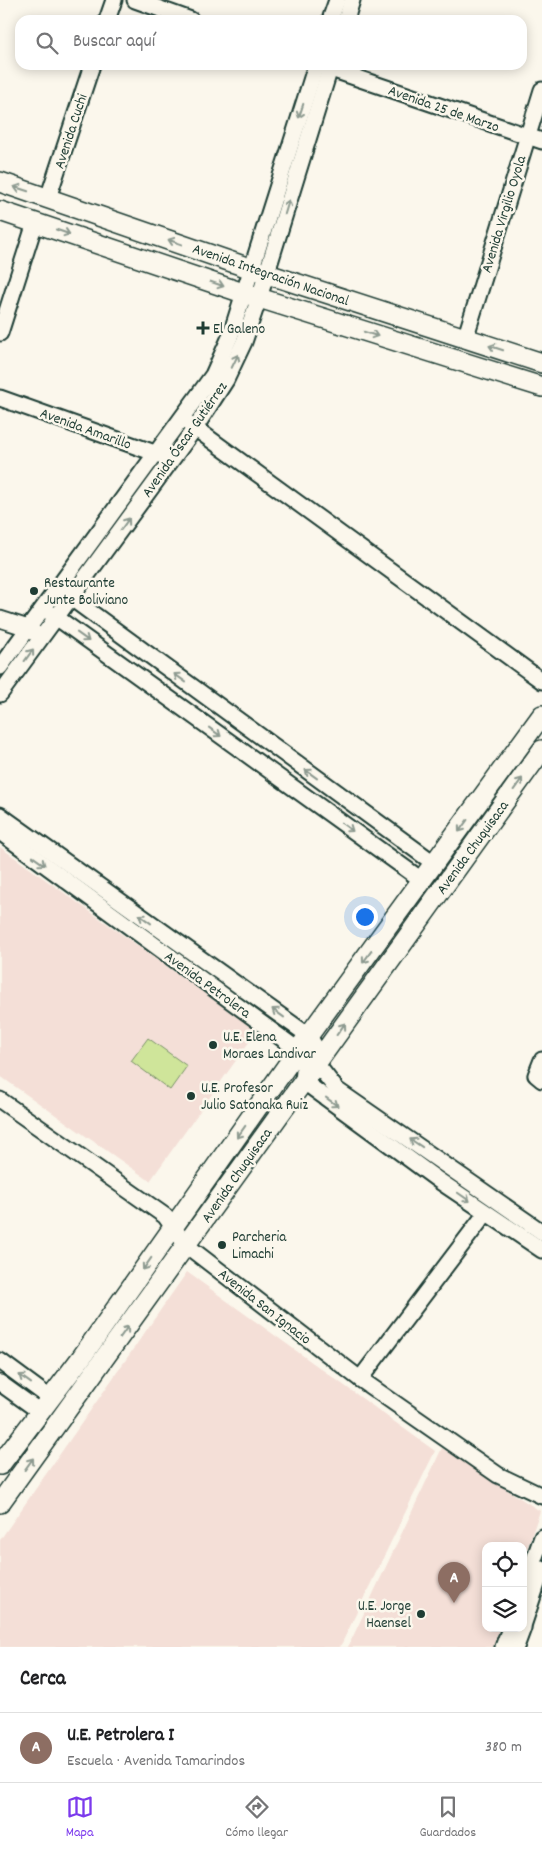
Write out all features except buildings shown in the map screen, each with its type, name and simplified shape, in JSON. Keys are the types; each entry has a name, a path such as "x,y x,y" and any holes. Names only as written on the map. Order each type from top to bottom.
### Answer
{"main road":[{"name":"Avenida Integración Nacional","path":"0,182 259,271 542,363"},
{"name":"Avenida Integración Nacional","path":"0,211 251,296 542,387"},
{"name":"Avenida Chuquisaca","path":"0,1465 80,1358 304,1043 542,715"},
{"name":"Avenida Chuquisaca","path":"0,1503 542,750"}],"street":[{"path":"109,15 114,0"},
{"path":"135,0 177,15"},
{"path":"332,15 337,0"},
{"path":"348,15 352,0"},
{"name":"Avenida Cuchi","path":"48,198 90,70"},
{"name":"Avenida Óscar Gutiérrez","path":"0,667 28,628 71,598 172,459 251,296 323,70"},
{"name":"Avenida 25 de Marzo","path":"336,70 542,141"},
{"name":"Avenida Virgilio Oyola","path":"465,339 542,90"},
{"path":"0,332 35,223"},
{"name":"Avenida Amarillo","path":"0,398 172,459"},
{"path":"189,424 542,681"},
{"name":"Avenida Óscar Gutiérrez","path":"0,694 41,638 58,589 157,454 189,424"},
{"path":"58,589 435,864"},
{"path":"50,613 423,881"},
{"path":"0,619 28,628 41,638"},
{"name":"Avenida Petrolera","path":"0,815 304,1043"},
{"name":"Avenida Petrolera","path":"0,832 304,1043"},
{"path":"542,1232 337,1090 316,1063 316,1048 304,1043 303,1081 486,1213 542,1250"},
{"path":"542,1060 536,1075 542,1080"},
{"name":"Avenida San Ignacio","path":"0,1100 166,1216 186,1245 360,1378 498,1475 542,1496"},
{"path":"445,1184 455,1170"},
{"path":"360,1378 486,1213"},
{"path":"80,1358 96,1371"},
{"path":"0,1361 45,1405"},
{"path":"0,1383 45,1405"},
{"path":"524,1587 542,1537"},
{"path":"527,1615 542,1569"},
{"path":"503,1647 509,1632"},
{"path":"516,1647 521,1632"}],"shaded area":[{"path":"0,847 257,1031 150,1181 0,1076"},
{"path":"187,1272 435,1451 340,1647 0,1647 0,1540"},
{"path":"442,1448 540,1511 527,1548 527,1542 482,1542 482,1632 498,1632 493,1647 348,1647"}],"green space":[{"path":"148,1038 187,1066 170,1090 131,1061"}],"place":[{"name":"El Galeno","path":"203,328"},
{"name":"Restaurante Junte Boliviano","path":"34,591"},
{"name":"U.E. Elena Moraes Landivar","path":"213,1045"},
{"name":"U.E. Profesor Julio Satonaka Ruiz","path":"191,1096"},
{"name":"Parcheria Limachi","path":"222,1245"},
{"name":"U.E. Petrolera I","path":"454,1603"},
{"name":"U.E. Jorge Haensel","path":"421,1614"}]}
